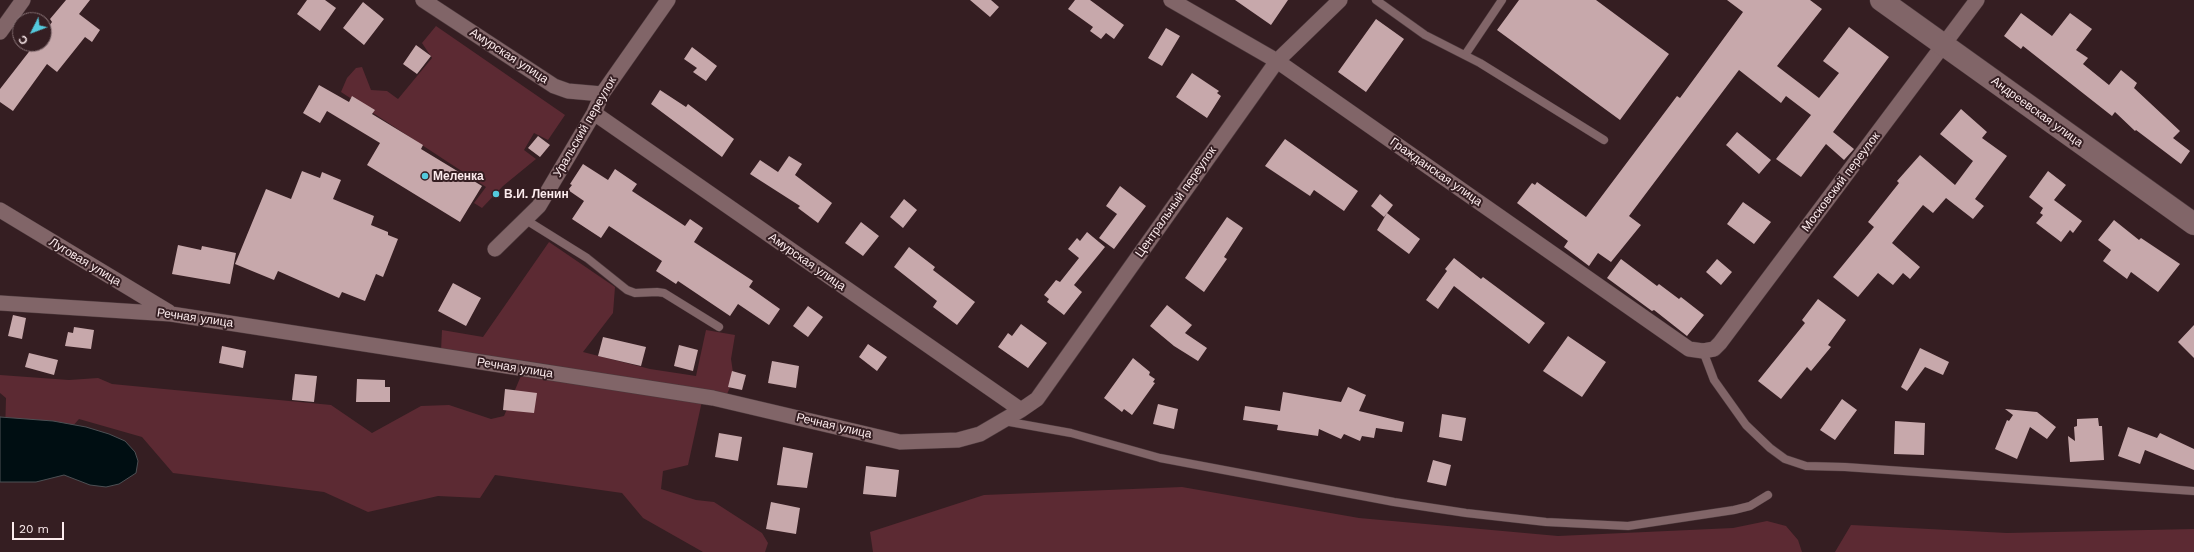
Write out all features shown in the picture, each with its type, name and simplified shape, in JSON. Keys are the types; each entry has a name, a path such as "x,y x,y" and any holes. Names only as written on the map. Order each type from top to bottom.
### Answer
{"street":[{"path":"0,32 23,0"},
{"name":"Амурская улица","path":"423,0 554,86 568,91 602,94"},
{"name":"Уральский переулок","path":"496,249 539,206 594,113 602,94 668,0"},
{"name":"Гражданская улица","path":"1171,0 1277,61 1689,349 1700,351"},
{"name":"Центральный переулок","path":"1021,410 1037,399 1277,61 1340,0"},
{"name":"Андреевская улица","path":"1881,0 2194,224"},
{"name":"Московский переулок","path":"1700,351 1714,349 1720,343 1977,0"},
{"name":"Амурская улица","path":"594,113 1021,410"},
{"name":"Луговая улица","path":"0,210 170,314"},
{"name":"Речная улица","path":"0,303 170,314 713,398 900,442 958,440 980,434 1021,410"}],"lane":[{"path":"1376,0 1425,35 1465,56 1604,140"},
{"path":"1465,56 1502,0"},
{"path":"526,220 587,258 627,290 635,293 664,293 719,327"},
{"path":"1700,351 1714,380 1746,424 1770,448 1785,459 1802,465 2194,491"},
{"path":"1003,421 1071,433 1160,458 1394,502 1466,513 1546,522 1628,526 1734,510 1750,506 1768,496"}],"shaded area":[{"path":"436,26 565,115 548,140 534,133 524,150 536,159 503,186 482,208 474,203 486,187 341,92 347,78 356,68 362,67 371,90 387,91 398,99 432,58 422,43"},
{"path":"549,242 615,287 613,313 583,352 650,369 696,376 706,330 735,335 731,359 734,379 727,394 441,351 442,330 483,337"},
{"path":"523,371 702,401 688,465 663,471 661,489 696,500 714,502 762,533 768,543 765,552 703,552 643,518 622,493 495,475 480,498 438,496 368,512 324,492 173,473 142,437 79,419 48,454 5,433 6,398 0,393 0,375 69,380 98,378 112,384 331,405 372,433 421,406 449,405 491,419 504,416"},
{"path":"0,417 53,421 86,427 109,434 125,441 135,452 138,461 136,473 119,484 106,487 90,485 64,475 36,482 0,482"},
{"path":"1182,487 1359,518 1558,536 1733,528 1767,521 1786,526 1798,540 1802,552 873,552 870,532 984,495"},
{"path":"1851,525 2007,533 2194,529 2194,552 1835,552"}],"building":[{"path":"66,0 90,0 79,14 100,30 92,42 85,37 57,72 47,64 13,111 0,102 0,89 29,52 52,52 52,17"},
{"path":"307,0 325,0 336,8 320,31 297,14"},
{"path":"970,0 991,0 999,7 990,17"},
{"path":"1075,0 1090,0 1124,25 1114,39 1106,33 1101,39 1090,31 1093,27 1068,9"},
{"path":"1235,0 1288,0 1271,25"},
{"path":"1519,0 1596,0 1669,54 1620,120 1497,30"},
{"path":"1727,0 1810,0 1822,9 1777,66 1819,98 1839,73 1823,61 1849,27 1889,57 1833,132 1854,149 1844,160 1826,144 1801,177 1776,159 1811,115 1786,96 1781,103 1739,70 1629,216 1641,225 1611,262 1598,253 1589,266 1564,247 1568,241 1517,203 1532,183 1535,185 1537,182 1586,217 1677,96 1680,98 1743,12"},
{"path":"363,2 384,19 364,45 343,28"},
{"path":"2021,13 2052,36 2070,13 2092,29 2076,50 2088,58 2083,64 2109,85 2121,70 2137,83 2134,88 2180,131 2173,138 2190,151 2181,164 2136,130 2135,131 2115,112 2112,116 2023,46 2021,49 2004,36"},
{"path":"1376,19 1404,39 1366,92 1338,72"},
{"path":"1166,28 1180,36 1162,66 1148,58"},
{"path":"416,45 431,56 417,74 403,64"},
{"path":"692,47 717,66 706,81 693,72 697,68 684,59"},
{"path":"1192,73 1219,91 1217,93 1221,96 1207,118 1176,97"},
{"name":"Меленка","path":"319,85 349,102 352,96 375,110 372,114 423,145 421,149 482,186 460,222 367,165 380,143 327,111 320,123 303,113"},
{"path":"660,90 686,107 688,104 734,139 722,157 651,104"},
{"path":"1961,109 1987,132 1982,138 2007,156 1975,199 1984,206 1973,219 1946,198 1933,213 1923,205 1892,243 1920,267 1910,279 1903,273 1893,285 1878,273 1858,297 1833,277 1874,227 1868,222 1899,183 1897,181 1920,155 1955,185 1973,161 1940,134"},
{"path":"1737,132 1771,160 1759,174 1726,145"},
{"path":"538,136 550,145 540,157 528,148"},
{"path":"1285,139 1358,191 1344,211 1314,190 1310,196 1265,166"},
{"path":"789,156 802,164 795,175 832,203 818,223 798,208 800,206 750,174 760,160 778,172"},
{"path":"583,164 608,180 615,169 637,184 632,191 685,226 690,219 703,228 694,242 753,281 749,287 780,309 769,325 738,304 730,316 678,281 676,284 656,271 662,261 609,226 601,238 572,219 584,201 568,190 572,185 570,184"},
{"path":"302,171 320,178 322,172 341,180 333,199 374,216 371,225 388,232 388,235 398,239 383,277 376,274 365,301 342,292 339,298 278,271 274,280 235,264 266,189 291,199"},
{"path":"2048,171 2066,185 2054,200 2082,221 2073,233 2070,230 2061,242 2036,223 2043,215 2040,213 2043,208 2029,197"},
{"path":"1120,186 1146,206 1114,249 1099,238 1117,214 1106,206"},
{"path":"1380,194 1393,205 1384,217 1371,206"},
{"path":"904,199 917,210 903,228 890,217"},
{"path":"1743,202 1771,222 1754,244 1727,224"},
{"path":"1387,213 1420,239 1409,254 1377,230"},
{"path":"1227,217 1243,228 1224,257 1227,259 1204,292 1185,278"},
{"path":"2114,220 2139,240 2141,238 2180,264 2158,292 2131,272 2127,279 2103,261 2111,250 2098,240"},
{"path":"861,222 879,236 863,256 845,243"},
{"path":"1087,232 1105,247 1074,285 1082,292 1064,315 1047,302 1049,299 1044,295 1056,280 1060,282 1079,258 1068,249 1077,238 1080,241"},
{"path":"178,245 201,250 202,246 236,253 230,284 172,274"},
{"path":"909,247 935,267 933,270 975,302 957,325 933,307 937,301 894,267"},
{"path":"1454,258 1481,279 1483,277 1545,323 1529,344 1454,286 1438,309 1426,300 1447,271 1445,269"},
{"path":"1621,259 1657,286 1659,284 1679,299 1681,297 1704,315 1687,336 1654,310 1652,311 1607,278"},
{"path":"1717,259 1732,272 1721,285 1706,272"},
{"path":"453,283 481,298 466,326 438,311"},
{"path":"1818,299 1846,320 1828,345 1831,347 1811,371 1807,367 1781,399 1758,381 1805,323 1802,320"},
{"path":"1167,305 1192,325 1185,333 1207,348 1198,361 1174,346 1150,326"},
{"path":"808,306 823,317 808,337 793,326"},
{"path":"13,315 26,318 22,339 8,336"},
{"path":"1021,324 1047,343 1028,368 998,347 1008,333 1012,336"},
{"path":"2194,325 2194,358 2178,342"},
{"path":"74,327 94,330 91,349 65,346 68,332 73,333"},
{"path":"1568,336 1606,362 1582,397 1543,371"},
{"path":"603,337 646,347 641,366 598,356"},
{"path":"868,344 887,357 877,371 859,357"},
{"path":"679,345 698,350 693,371 674,366"},
{"path":"222,346 246,351 243,368 219,363"},
{"path":"1920,348 1949,362 1943,375 1925,367 1907,391 1901,387"},
{"path":"29,353 58,360 54,375 25,367"},
{"path":"1133,358 1150,372 1149,375 1155,379 1153,382 1155,383 1132,415 1124,409 1122,412 1104,398"},
{"path":"772,361 799,366 796,388 768,383"},
{"path":"732,371 746,375 742,390 728,387"},
{"path":"295,374 317,376 314,402 292,400"},
{"path":"357,379 385,380 385,387 390,387 390,402 356,402"},
{"path":"1348,387 1366,395 1359,411 1404,422 1402,432 1376,428 1374,438 1362,436 1360,441 1344,434 1341,439 1319,429 1318,436 1277,430 1278,425 1243,420 1245,406 1280,411 1283,392 1341,402"},
{"path":"505,389 537,393 534,413 503,410"},
{"path":"1842,399 1857,410 1835,440 1820,430"},
{"path":"1158,404 1178,409 1174,429 1153,424"},
{"path":"2005,409 2037,412 2056,427 2047,439 2030,427 2017,459 1995,449 2007,420 2009,421 2013,415"},
{"path":"1442,414 1466,418 1462,441 1439,437"},
{"path":"2098,418 2099,426 2102,426 2104,460 2070,462 2068,436 2075,441 2074,427 2077,426 2077,419"},
{"path":"1895,421 1925,423 1924,455 1894,454"},
{"path":"2128,427 2157,438 2160,433 2194,449 2194,470 2145,450 2140,464 2118,456"},
{"path":"719,433 742,437 738,461 715,457"},
{"path":"783,447 813,453 807,488 777,485"},
{"path":"1433,460 1451,465 1446,486 1427,482"},
{"path":"866,466 899,470 896,497 863,494"},
{"path":"771,502 800,508 796,534 766,529"}],"place":[{"name":"Меленка","path":"425,176"},
{"name":"В.И. Ленин","path":"496,194"}]}
